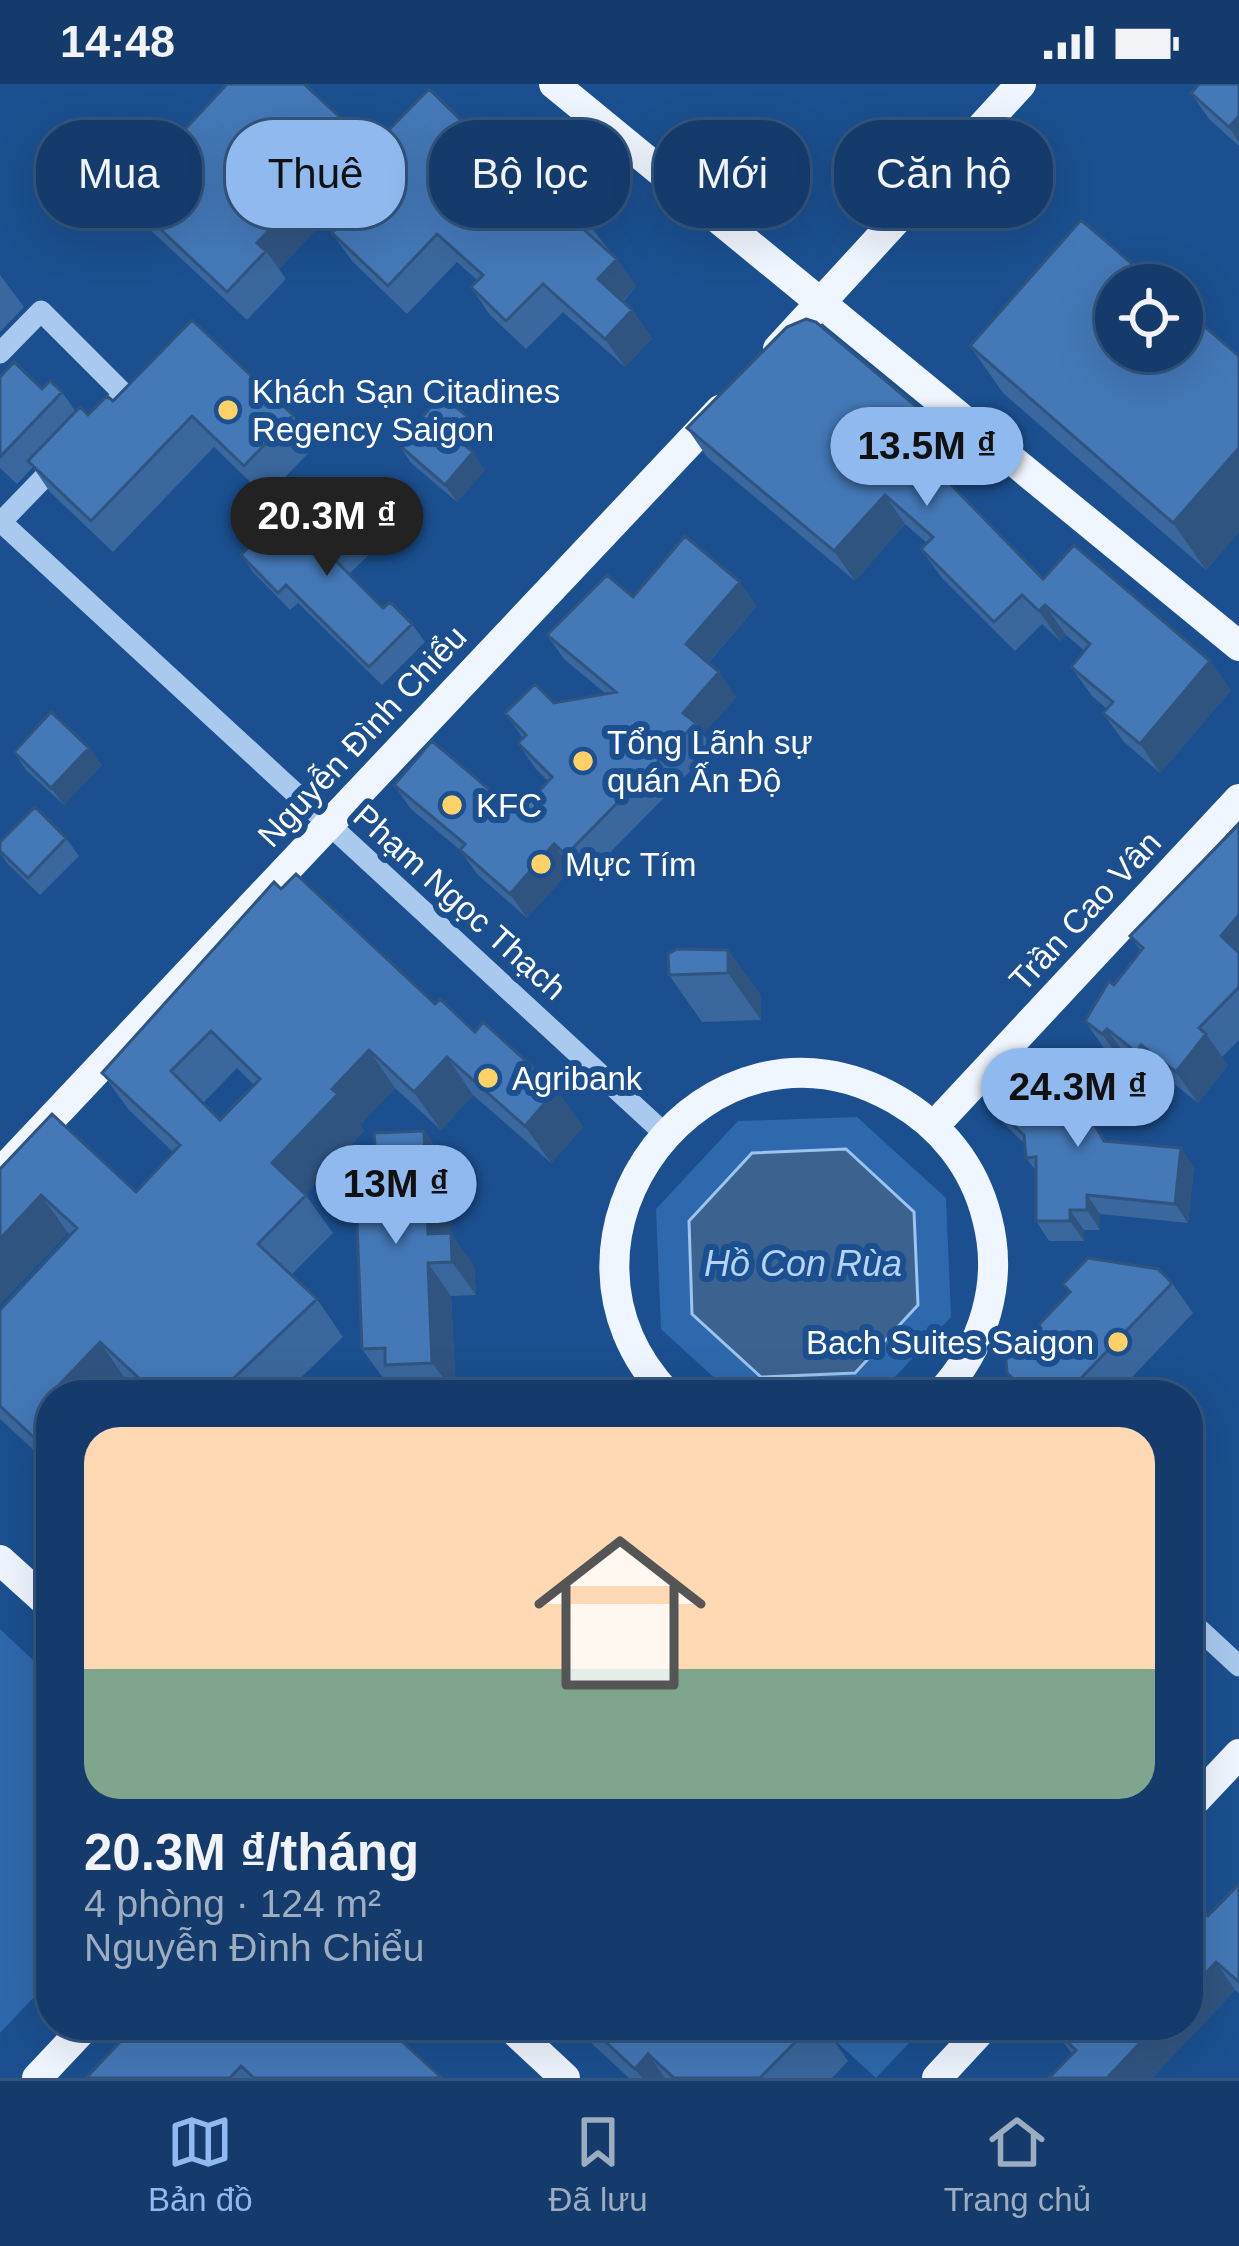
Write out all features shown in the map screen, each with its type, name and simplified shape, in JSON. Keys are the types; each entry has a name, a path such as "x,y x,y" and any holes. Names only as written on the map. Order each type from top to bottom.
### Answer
{"main road":[{"path":"554,84 1239,646"},
{"name":"Nguyễn Đình Chiểu","path":"0,1173 821,305 1022,84"},
{"name":"Trần Cao Vân","path":"934,1126 1239,799"},
{"path":"656,1380 625,1328 613,1270 615,1240 631,1183 665,1134 687,1114 739,1085 797,1075 871,1087 934,1126 954,1148 982,1199 993,1257 986,1315 953,1380"},
{"path":"0,1560 36,1592"},
{"path":"1203,1792 1239,1754"},
{"path":"37,2078 73,2040"},
{"path":"524,2040 565,2078"},
{"path":"937,2078 972,2040"}],"street":[{"path":"0,353 41,311 124,394 0,522"},
{"name":"Phạm Ngọc Thạch","path":"0,522 665,1134"},
{"path":"1203,1632 1239,1666"}],"shaded area":[{"name":"Hồ Con Rùa","path":"857,1117 946,1198 951,1317 892,1380 717,1380 661,1329 656,1209 738,1121"},
{"path":"0,1629 36,1663 36,1995 0,2033"},
{"path":"834,2040 912,2040 876,2078"}],"water":[{"name":"Hồ Con Rùa","path":"846,1149 914,1212 918,1305 855,1373 761,1377 692,1314 689,1221 752,1153"}],"building":[{"path":"227,84 304,84 343,120 226,120 226,228 271,228 257,243 266,251 227,292 159,228 202,228 202,120 194,120"},
{"path":"1199,84 1239,84 1239,116 1229,127 1191,93"},
{"path":"429,89 461,120 429,120 429,228 582,228 617,259 598,279 632,310 605,339 543,284 506,321 471,287 483,275 437,234 388,286 332,233 337,228 405,228 405,120 399,120"},
{"path":"1081,220 1132,264 1095,264 1095,372 1203,372 1203,325 1239,356 1239,448 1173,523 970,346"},
{"path":"806,319 816,322 943,429 921,454 1043,579 1074,545 1210,661 1140,744 1103,713 1113,702 1071,667 1090,644 1045,605 1039,611 1022,595 994,622 921,549 933,537 885,495 834,551 687,428 787,327"},
{"path":"192,320 293,415 244,466 192,416 91,521 28,461 80,407 88,415 107,396 113,401"},
{"path":"14,362 42,389 50,381 62,392 0,457 0,377"},
{"path":"441,395 468,417 453,435 473,452 445,485 399,445"},
{"path":"321,493 361,534 334,559 383,608 390,602 412,624 369,667 286,585 278,593 241,555 269,527 277,535"},
{"path":"685,536 740,582 686,644 719,672 683,713 696,723 566,855 554,844 510,894 460,850 465,844 394,785 432,741 503,801 509,795 524,808 552,777 518,743 526,735 505,713 535,684 554,703 616,692 547,635 607,575 633,597"},
{"path":"51,712 89,748 51,788 14,752"},
{"path":"35,807 66,838 28,878 0,851 0,842"},
{"path":"1239,824 1239,915 1221,936 1239,953 1239,987 1199,1028 1206,1034 1176,1072 1141,1045 1136,1052 1107,1029 1102,1034 1085,1021 1109,981 1114,985 1143,948 1130,936"},
{"path":"296,874 435,1004 440,999 475,1032 483,1022 557,1089 525,1126 447,1057 414,1092 369,1050 332,1089 338,1094 272,1163 306,1195 258,1244 317,1299 235,1377 238,1380 141,1380 100,1342 64,1380 36,1380 36,1439 0,1406 0,1310 77,1228 41,1195 0,1239 0,1169 52,1114 136,1192 180,1145 102,1073 274,882 281,889","holes":["211,1031 260,1079 220,1120 171,1071"]},
{"path":"677,949 728,950 728,973 669,975 668,954"},
{"path":"1020,1056 1093,1122 1104,1141 1181,1148 1175,1204 1087,1195 1087,1210 1070,1210 1070,1221 1036,1221 1036,1157 1026,1158 1024,1135 994,1108 994,1084"},
{"path":"424,1131 428,1234 451,1233 452,1262 428,1263 432,1363 385,1365 385,1348 362,1349 354,1147 375,1146 374,1133"},
{"path":"1088,1258 1158,1269 1172,1283 1079,1380 1014,1380 1007,1373 1005,1348 1019,1334 1030,1334 1070,1292 1063,1284"},
{"path":"1239,1884 1239,1982 1216,1962 1203,1976 1203,1912 1208,1916"},
{"path":"122,2040 400,2040 442,2078 254,2078 241,2066 230,2078 86,2078"},
{"path":"603,2040 797,2040 760,2078 674,2078 648,2054 635,2069"},
{"path":"1065,2040 1143,2040 1107,2078 1049,2078 1076,2050"}],"place":[{"name":"Khách Sạn Citadines Regency Saigon","path":"228,410"},
{"name":"Tổng Lãnh sự quán Ấn Độ","path":"583,761"},
{"name":"KFC","path":"452,805"},
{"name":"Mực Tím","path":"541,864"},
{"name":"Agribank","path":"488,1078"},
{"name":"Bach Suites Saigon","path":"1118,1342"}]}
